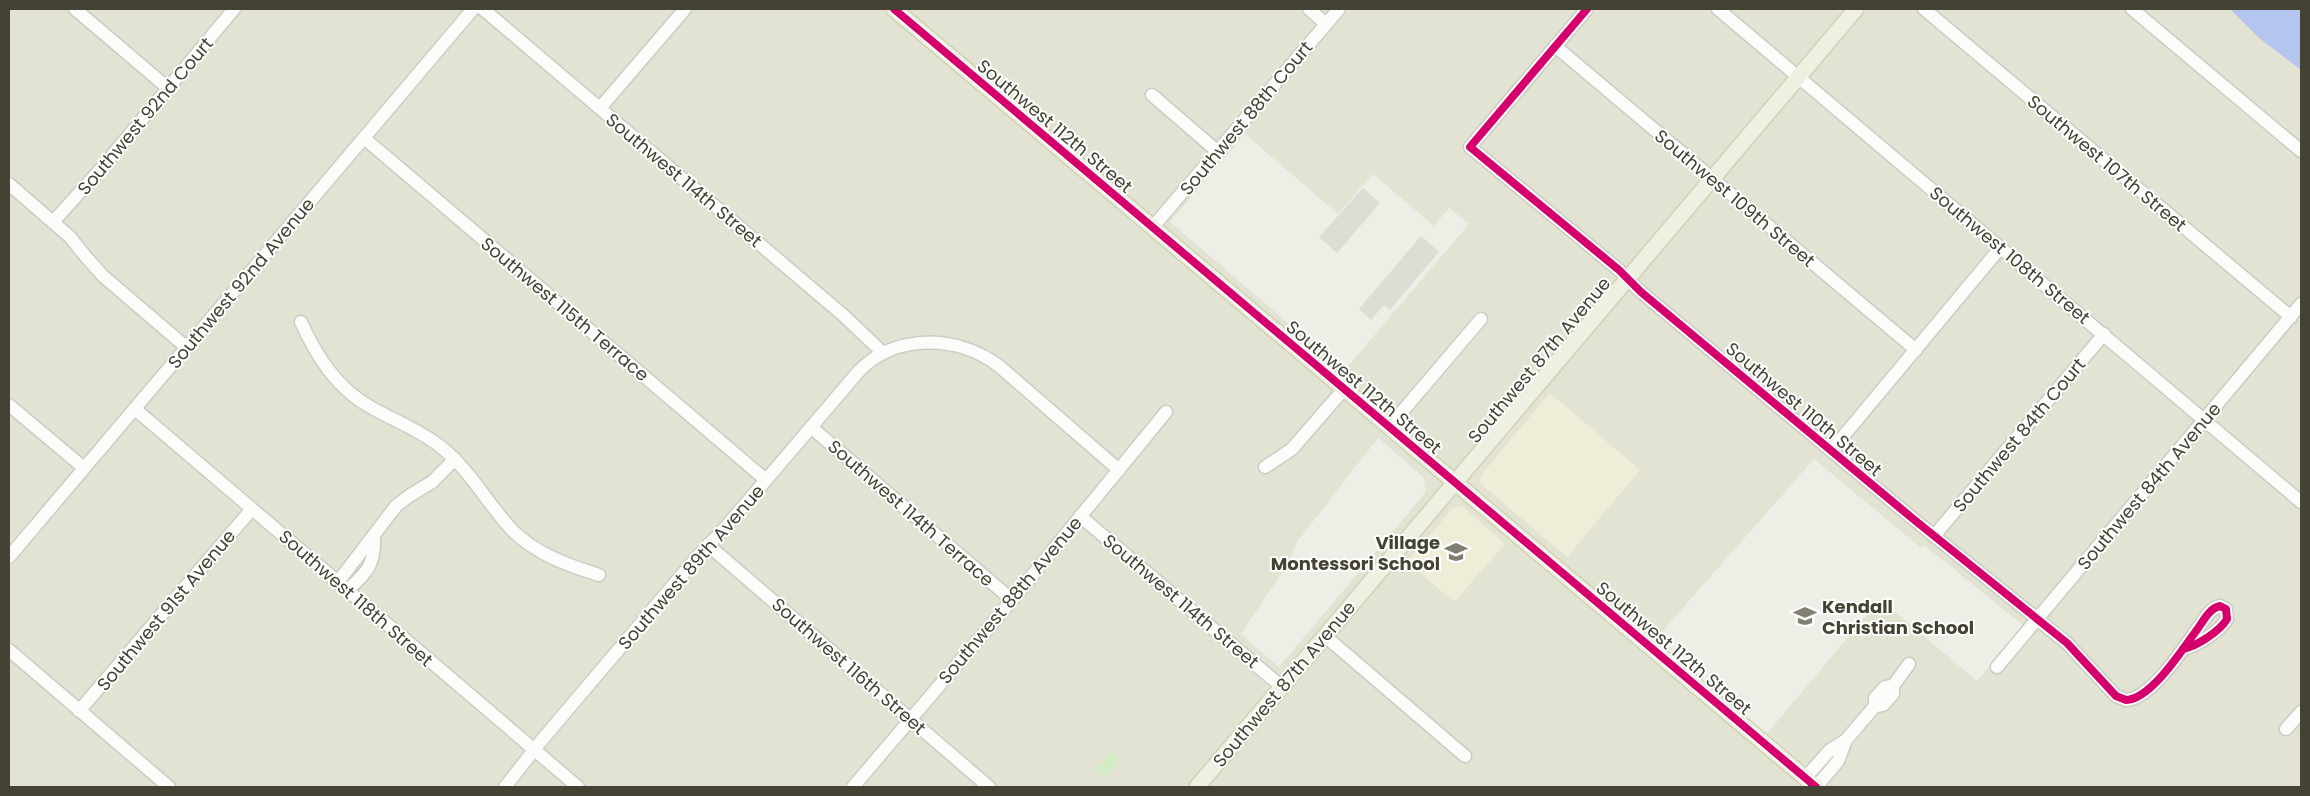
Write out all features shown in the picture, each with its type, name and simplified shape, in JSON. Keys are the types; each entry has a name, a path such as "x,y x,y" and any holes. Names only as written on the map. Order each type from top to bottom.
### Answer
{"main road":[{"name":"Southwest 112th Street","path":"894,9 1813,784"},
{"name":"Southwest 87th Avenue","path":"1197,787 1856,9"}],"street":[{"path":"75,9 168,89"},
{"name":"Southwest 92nd Court","path":"54,222 234,9"},
{"name":"Southwest 92nd Avenue","path":"9,557 473,9"},
{"name":"Southwest 114th Street","path":"483,9 843,315 883,353"},
{"path":"600,108 685,9"},
{"path":"1309,9 1326,24"},
{"name":"Southwest 88th Court","path":"1152,228 1338,9"},
{"path":"1555,46 1587,9"},
{"name":"Southwest 108th Street","path":"1718,9 2301,502"},
{"name":"Southwest 107th Street","path":"1924,9 2291,316"},
{"path":"2132,9 2301,151"},
{"name":"Southwest 110th Street","path":"1555,46 1470,147 1628,278 1641,292 1831,451 2048,630 2067,643 2086,666 2116,696 2126,700 2143,695 2183,649"},
{"name":"Southwest 109th Street","path":"1555,46 1916,350"},
{"path":"1152,95 1218,152"},
{"name":"Southwest 115th Terrace","path":"364,138 766,480"},
{"path":"9,184 70,237 103,276 186,347"},
{"path":"1831,451 2001,247"},
{"name":"Southwest 84th Avenue","path":"1997,667 2301,304"},
{"path":"1389,427 1480,319"},
{"path":"301,322 323,364 342,386 364,404 404,424 440,446 454,459 520,537 537,550 561,562 599,575"},
{"name":"Southwest 84th Court","path":"1934,536 2104,334"},
{"path":"883,353 913,344 937,342 953,344 981,354 999,366 1119,470"},
{"name":"Southwest 89th Avenue","path":"505,787 534,750 708,545 859,371 883,353"},
{"path":"1265,467 1292,449 1344,389"},
{"path":"9,405 84,468"},
{"name":"Southwest 118th Street","path":"135,409 578,787"},
{"name":"Southwest 88th Avenue","path":"853,787 1012,600 1166,412"},
{"name":"Southwest 114th Terrace","path":"811,427 1012,600"},
{"path":"343,586 396,506 432,482 454,459"},
{"name":"Southwest 91st Avenue","path":"79,711 252,509"},
{"name":"Southwest 114th Street","path":"1080,516 1282,686"},
{"name":"Southwest 116th Street","path":"708,545 989,787"},
{"path":"1325,636 1465,756"},
{"path":"9,650 164,786"},
{"path":"1813,784 1838,761 1846,740 1875,706 1883,705 1893,694 1893,686 1910,664"},
{"path":"2286,729 2301,712"}],"shaded area":[{"path":"9,9 2301,9 2301,787 9,787","holes":["1245,134 1338,214 1373,174 1434,226 1449,208 1469,224 1344,371 1170,222","1378,438 1423,477 1426,492 1279,667 1241,634 1286,567 1297,542","1814,459 1921,548 1924,545 2024,626 1977,681 1880,599 1764,737 1652,643"]},
{"path":"1363,188 1380,203 1337,253 1319,237"},
{"path":"1421,236 1439,252 1390,310 1384,305 1371,320 1359,309"},
{"path":"1550,393 1640,470 1567,557 1480,483 1482,474"},
{"name":"Village Montessori School","path":"1462,506 1505,544 1454,602 1407,561 1453,508"}],"green space":[{"path":"1111,752 1120,759 1105,777 1096,770"}],"water":[{"path":"2230,9 2301,9 2301,70 2259,38"}],"cycle path":[{"path":"894,9 1816,787"},
{"path":"1587,9 1470,147 1619,270 1641,292 1912,518 2067,643 2116,696 2126,700 2136,698 2146,691 2174,661 2209,612 2220,606 2226,609 2227,619 2224,624 2201,641 2183,649"}],"place":[{"name":"Village Montessori School","path":"1456,552"},
{"name":"Kendall Christian School","path":"1805,616"}]}
